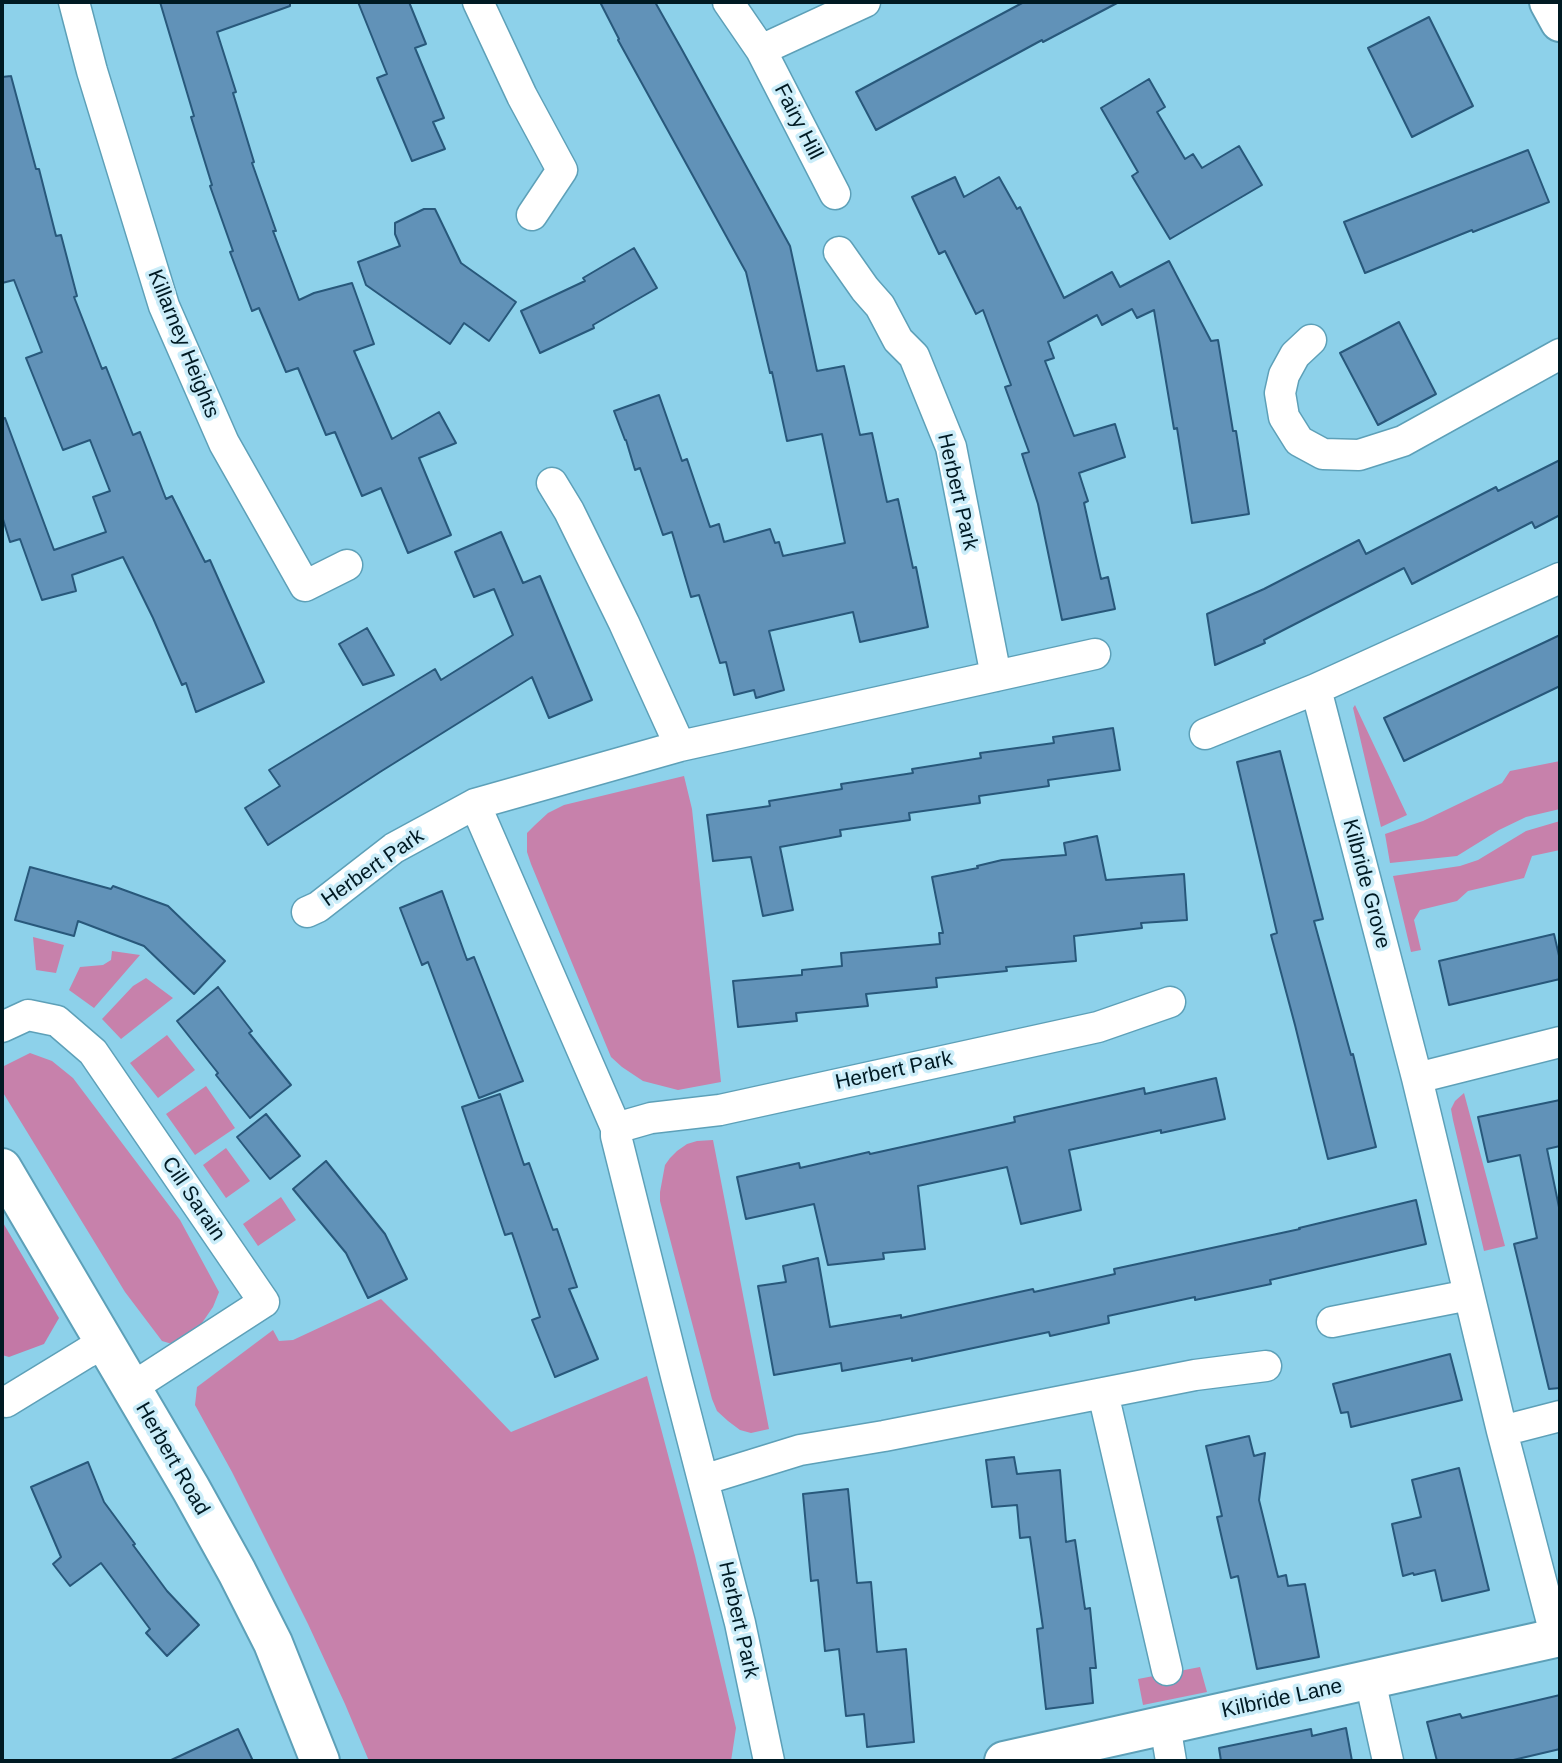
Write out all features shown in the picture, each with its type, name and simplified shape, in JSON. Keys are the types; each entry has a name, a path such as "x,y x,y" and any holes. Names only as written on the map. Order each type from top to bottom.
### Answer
{"street":[{"name":"Killarney Heights","path":"74,2 92,71 164,306 224,443 305,586 346,565"},
{"path":"478,2 522,96 562,170 531,215"},
{"name":"Fairy Hill","path":"728,2 761,50 835,194"},
{"path":"761,50 865,2"},
{"path":"1549,2 1560,22"},
{"name":"Herbert Park","path":"839,252 880,306 898,340 914,356 951,447 996,676"},
{"path":"1311,340 1295,355 1284,375 1280,393 1284,417 1299,441 1322,454 1359,454 1403,441 1560,354"},
{"path":"552,483 569,511 624,623 680,746"},
{"path":"1205,734 1316,689 1560,578"},
{"name":"Herbert Park","path":"307,912 318,907 394,848 475,804 680,746 1095,653"},
{"name":"Kilbride Grove","path":"1316,689 1417,1078 1502,1431 1558,1638"},
{"name":"Herbert Park","path":"475,804 616,1128 740,1623 769,1761"},
{"name":"Herbert Park","path":"616,1128 651,1118 720,1110 1098,1027 1170,1002"},
{"name":"Cill Sarain","path":"2,1027 28,1015 57,1021 93,1052 264,1302 131,1388"},
{"path":"1417,1078 1560,1042"},
{"name":"Herbert Road","path":"2,1168 237,1572 273,1643 320,1761"},
{"path":"1332,1322 1469,1295"},
{"path":"2,1401 6,1402 106,1343"},
{"path":"703,1480 800,1450 1195,1375 1266,1366"},
{"path":"1103,1393 1167,1670"},
{"path":"1502,1431 1560,1416"},
{"name":"Kilbride Lane","path":"1004,1761 1168,1743 1370,1680 1558,1638"},
{"path":"1370,1680 1388,1761"}],"shaded area":[{"path":"1355,705 1407,815 1381,827 1353,708"},
{"path":"1560,761 1560,809 1526,817 1457,856 1390,863 1385,834 1423,821 1502,783 1510,771"},
{"path":"684,776 692,809 721,1082 678,1090 643,1081 611,1057 531,864 527,852 527,833 548,813 564,805"},
{"path":"1560,821 1560,850 1532,856 1524,878 1468,891 1457,901 1420,910 1414,920 1421,950 1411,952 1393,876 1460,866 1478,860 1526,831"},
{"path":"33,937 64,945 56,973 36,970"},
{"path":"112,951 140,955 94,1008 69,990 80,967 103,965 111,960"},
{"path":"146,978 173,998 121,1039 102,1019 133,986"},
{"path":"167,1035 195,1070 158,1098 130,1063"},
{"path":"30,1053 52,1061 73,1078 180,1220 219,1292 213,1307 195,1333 172,1344 162,1341 125,1292 2,1091 2,1067"},
{"path":"206,1086 235,1128 195,1155 166,1114"},
{"path":"1464,1093 1505,1246 1484,1251 1451,1109"},
{"path":"713,1140 769,1429 751,1433 740,1430 728,1421 717,1411 712,1399 660,1201 665,1165 670,1158 687,1144"},
{"path":"226,1148 250,1181 226,1198 203,1165"},
{"path":"281,1197 296,1220 258,1246 243,1224"},
{"path":"2,1221 59,1318 44,1344 9,1357 2,1355"},
{"path":"381,1299 511,1432 647,1376 695,1556 736,1728 731,1761 369,1761 308,1624 232,1472 195,1405 197,1387 273,1330 279,1341 293,1340"},
{"path":"1200,1667 1207,1692 1143,1705 1138,1679"}],"building":[{"path":"160,2 290,2 290,6 217,32 236,92 233,93 254,162 252,163 276,231 273,231 299,300 352,283 374,344 354,351 392,439 439,412 456,443 419,458 451,535 408,553 381,488 362,496 335,432 326,435 298,368 286,372 259,308 252,311 210,186 212,185 191,117 194,116"},
{"path":"358,2 409,2 426,44 415,48 444,118 433,122 445,149 412,161 377,78 387,74"},
{"path":"600,2 655,2 681,48 790,246 817,371 844,366 860,435 872,433 887,502 898,499 913,568 916,567 928,627 860,642 853,612 769,631 784,690 756,698 754,690 734,695 726,662 720,663 699,595 691,597 672,532 663,535 640,468 635,470 614,411 659,395 682,461 687,459 710,527 719,524 724,542 770,529 775,543 779,542 783,556 845,543 822,434 787,441 746,272 618,40"},
{"path":"1024,2 1119,2 1043,42 1042,40 876,130 856,92"},
{"path":"1429,17 1473,106 1412,137 1368,48"},
{"path":"11,76 56,236 61,235 77,296 74,297 102,369 106,367 133,435 140,432 166,499 172,496 205,562 210,560 264,682 196,712 186,683 182,685 123,557 72,575 76,591 42,600 20,539 10,542 2,516 2,419 5,418 54,550 106,532 93,497 110,491 90,440 63,450 26,358 42,352 14,280 2,283 2,77"},
{"path":"1149,79 1165,107 1157,112 1185,159 1193,154 1202,168 1239,146 1262,185 1170,239 1132,176 1138,172 1101,108"},
{"path":"1528,150 1549,202 1365,273 1344,222"},
{"path":"955,177 964,197 999,177 1017,209 1020,207 1064,298 1112,272 1120,287 1169,261 1211,341 1218,340 1249,514 1192,523 1154,310 1137,318 1132,309 1102,325 1097,315 1048,342 1054,358 1045,361 1074,436 1115,424 1125,457 1079,473 1088,501 1084,503 1101,579 1108,577 1115,609 1062,620 1038,504 1022,454 1029,452 1005,387 1011,385 983,310 976,314 945,251 939,254 912,197"},
{"path":"424,209 435,209 461,263 516,302 489,341 464,323 450,344 366,285 358,262 400,246 395,234 395,223"},
{"path":"634,248 657,288 593,325 594,328 540,353 521,311 585,281 583,278"},
{"path":"1399,322 1436,394 1378,425 1340,353"},
{"path":"1560,460 1560,515 1535,528 1532,522 1412,584 1404,568 1264,640 1265,643 1215,665 1207,614 1264,589 1359,540 1366,554 1496,487 1498,491"},
{"path":"501,532 523,583 540,576 592,700 549,718 532,677 268,845 245,808 280,786 269,770 435,669 441,680 513,635 494,589 474,597 455,552"},
{"path":"367,628 394,675 363,685 339,644"},
{"path":"1560,635 1560,686 1404,761 1384,718"},
{"path":"1113,728 1120,770 1048,780 1049,786 979,796 980,803 909,813 910,820 840,830 841,836 780,847 793,910 763,916 751,857 713,861 707,815 770,806 769,801 842,789 841,784 913,773 912,769 981,758 980,753 1054,743 1053,737"},
{"path":"1280,751 1323,919 1314,921 1351,1055 1353,1054 1376,1147 1328,1159 1271,935 1277,933 1237,762"},
{"path":"1097,836 1106,880 1184,874 1187,920 1141,923 1142,928 1074,936 1076,961 1006,967 1007,971 936,978 937,987 866,994 868,1006 796,1013 797,1021 738,1027 733,981 802,975 802,970 842,966 841,953 940,944 939,933 943,933 932,877 978,868 977,866 1002,860 1066,855 1064,843"},
{"path":"30,867 111,889 113,886 168,906 225,961 194,994 144,946 78,921 74,936 15,920"},
{"path":"442,891 467,960 474,957 523,1081 479,1098 428,962 422,965 400,908"},
{"path":"1554,934 1560,960 1560,979 1449,1005 1439,961"},
{"path":"218,987 252,1031 249,1033 291,1085 250,1118 177,1021"},
{"path":"1216,1078 1225,1119 1069,1150 1081,1210 1021,1224 1007,1167 918,1186 925,1249 883,1253 884,1259 828,1265 814,1204 746,1219 737,1177 799,1163 800,1168 869,1152 870,1154 1015,1122 1014,1117 1144,1088 1145,1094"},
{"path":"500,1094 524,1165 529,1163 553,1230 557,1229 577,1287 569,1289 598,1359 555,1377 532,1320 540,1317 512,1233 505,1235 462,1107"},
{"path":"1560,1100 1560,1146 1547,1149 1560,1212 1560,1388 1549,1389 1514,1244 1537,1238 1520,1155 1488,1162 1478,1117"},
{"path":"266,1114 300,1156 270,1179 237,1137"},
{"path":"326,1161 385,1234 407,1279 368,1298 346,1253 293,1189"},
{"path":"1416,1200 1426,1244 1270,1280 1271,1284 1108,1316 1109,1323 1050,1336 1049,1332 912,1361 912,1358 842,1371 841,1363 774,1375 758,1286 786,1282 783,1266 818,1258 830,1327 901,1315 901,1318 1033,1289 1034,1292 1115,1274 1114,1269 1300,1229"},
{"path":"1450,1354 1462,1400 1351,1427 1348,1412 1341,1413 1333,1384"},
{"path":"1249,1436 1254,1456 1265,1453 1259,1500 1278,1577 1286,1575 1288,1586 1305,1584 1319,1657 1257,1669 1238,1576 1231,1578 1217,1517 1222,1516 1206,1446"},
{"path":"1014,1457 1017,1474 1060,1470 1066,1542 1075,1540 1085,1609 1090,1608 1096,1668 1090,1668 1093,1703 1046,1709 1037,1629 1043,1628 1030,1537 1020,1538 1017,1505 992,1507 986,1460"},
{"path":"88,1462 104,1502 135,1544 133,1545 167,1591 199,1625 167,1656 146,1633 150,1629 101,1563 70,1586 53,1564 61,1557 31,1487"},
{"path":"1459,1468 1489,1590 1442,1601 1435,1570 1403,1576 1392,1524 1421,1517 1412,1480"},
{"path":"848,1489 857,1583 871,1582 877,1652 906,1649 914,1742 867,1747 864,1714 846,1716 839,1649 825,1651 818,1580 811,1581 803,1494"},
{"path":"1560,1695 1560,1749 1509,1761 1437,1761 1427,1722 1460,1714 1462,1718"},
{"path":"1346,1728 1352,1761 1221,1761 1219,1748 1311,1729 1312,1736"},
{"path":"238,1729 253,1761 169,1761"}]}
